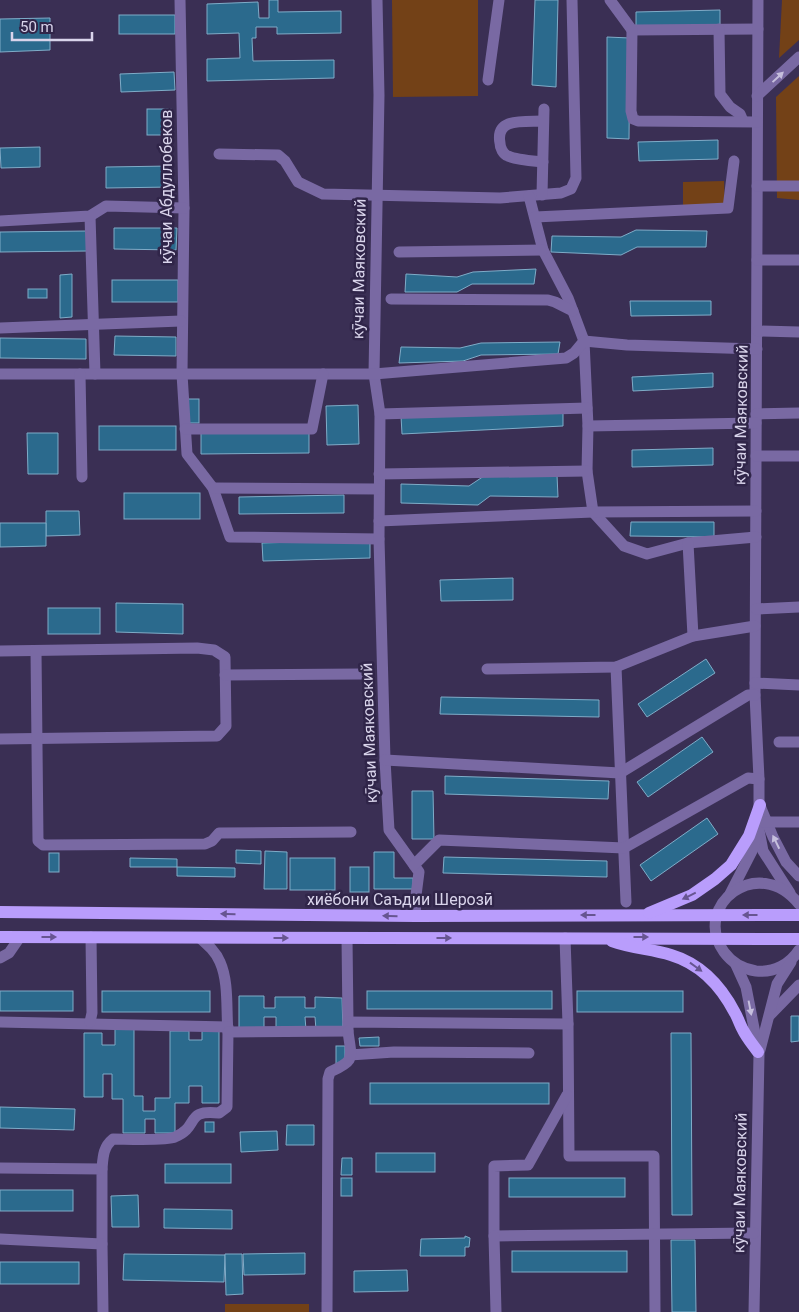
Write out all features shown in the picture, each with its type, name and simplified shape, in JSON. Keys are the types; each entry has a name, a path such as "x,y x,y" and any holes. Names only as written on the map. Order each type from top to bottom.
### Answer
{"main road":[{"path":"643,915 692,895 731,865 749,836 760,805"},
{"name":"хиёбони Саъдии Шерозӣ","path":"0,912 416,916 799,916"},
{"path":"0,937 799,938"},
{"path":"600,938 630,948 670,955 689,961 709,976 723,992 736,1014 743,1031 758,1053"}],"street":[{"name":"кӯчаи Абдуллобеков","path":"180,0 184,208 181,321 182,374"},
{"name":"кӯчаи Маяковский","path":"377,0 379,96 374,374 380,414 378,538 385,760 390,830 419,872 415,903 416,916"},
{"path":"488,80 499,0"},
{"path":"219,154 278,155 285,161 298,182 323,194 500,198 561,194 571,189 576,178 572,0"},
{"path":"610,0 632,30 630,111 633,119 638,121 757,122"},
{"name":"кӯчаи Маяковский","path":"758,0 755,689 760,805 763,851 799,904"},
{"path":"718,29 720,94 730,107 740,114 743,121"},
{"path":"632,30 758,29"},
{"path":"757,96 799,57"},
{"path":"542,194 544,109"},
{"path":"543,121 511,123 503,126 499,132 502,151 507,156 543,162"},
{"path":"534,218 728,208 734,161"},
{"path":"757,186 799,186"},
{"path":"529,196 543,250 568,298 584,341 588,426 587,470 593,512 624,546 647,554 688,543 756,537"},
{"path":"0,221 90,216 106,206 184,208"},
{"path":"90,216 96,374"},
{"path":"399,252 543,250"},
{"path":"757,260 799,260"},
{"path":"391,299 548,300 573,310"},
{"path":"0,328 181,321"},
{"path":"758,332 799,332"},
{"path":"0,374 374,374 566,358 574,353 584,341"},
{"path":"584,341 627,345 757,350"},
{"path":"80,374 82,477"},
{"path":"182,374 187,454 212,488 230,537 378,538"},
{"path":"185,429 312,429 322,374"},
{"path":"380,414 586,408"},
{"path":"588,426 756,418 799,414"},
{"path":"756,456 799,456"},
{"path":"379,474 587,470"},
{"path":"212,488 378,489"},
{"path":"378,521 593,512 756,511"},
{"path":"688,543 693,636"},
{"path":"756,609 799,607"},
{"path":"487,669 616,667 693,636 755,626"},
{"path":"0,651 197,648 214,650 224,657 226,726 217,736 0,739"},
{"path":"36,651 38,841 43,845 205,844 212,841 219,833 352,832"},
{"path":"616,667 626,902"},
{"path":"225,676 361,674"},
{"path":"385,760 620,773 755,689 799,685"},
{"path":"779,742 799,742"},
{"path":"414,865 439,840 624,848 748,778 759,779"},
{"path":"762,824 799,822"},
{"path":"762,824 773,837 786,862 799,876"},
{"name":"кӯчаи Маяковский","path":"717,915 753,849 762,824"},
{"name":"кӯчаи Маяковский","path":"729,895 740,887 752,883 766,882 779,886 790,893"},
{"path":"717,915 717,937"},
{"path":"0,958 9,953 20,937"},
{"path":"90,1022 92,1013 91,937"},
{"name":"кӯчаи Маяковский","path":"717,937 721,948 728,957 736,964 748,970 761,972 786,964 797,952"},
{"path":"104,1312 102,1169 104,1151 107,1144 113,1139 173,1138 183,1133 197,1115 205,1112 219,1113 228,1107 228,1029 224,978 220,961 212,949 200,938"},
{"path":"327,1312 328,1079 330,1072 349,1062 350,1055 347,938"},
{"path":"564,938 568,1024 569,1156 654,1156 655,1312"},
{"name":"кӯчаи Маяковский","path":"758,1053 778,984 797,952"},
{"name":"кӯчаи Маяковский","path":"736,964 746,987 758,1053 754,1312"},
{"path":"769,1016 799,985"},
{"path":"0,1022 90,1022 228,1029 568,1024"},
{"path":"350,1055 394,1052 528,1053"},
{"path":"496,1312 494,1166 528,1165 568,1094"},
{"path":"0,1168 102,1169"},
{"path":"494,1236 754,1233"},
{"path":"0,1239 102,1244"}],"shaded area":[{"path":"392,0 478,0 478,96 393,97"},
{"path":"782,0 799,0 799,40 779,58"},
{"path":"799,76 799,200 777,198 776,97"},
{"path":"724,181 725,206 683,207 683,182"},
{"path":"225,1304 309,1304 309,1312 225,1312"}],"building":[{"path":"269,0 278,0 278,12 341,11 341,33 277,34 277,27 256,27 256,38 252,38 253,61 334,60 334,78 207,81 207,59 240,58 239,33 207,34 207,4 258,2 259,18 269,18"},
{"path":"535,0 558,0 556,87 532,85"},
{"path":"720,10 720,28 636,30 636,12"},
{"path":"119,15 175,15 175,34 119,34"},
{"path":"50,18 50,50 0,52 0,19"},
{"path":"607,37 630,38 629,139 607,138"},
{"path":"174,72 175,90 121,92 120,74"},
{"path":"147,109 171,109 171,135 147,135"},
{"path":"718,140 718,159 639,161 638,142"},
{"path":"40,147 40,167 1,168 0,148"},
{"path":"171,166 171,187 106,188 106,167"},
{"path":"114,228 177,228 176,250 114,249"},
{"path":"636,230 707,231 706,247 637,247 621,255 551,252 552,236 621,237"},
{"path":"88,231 88,251 0,252 0,232"},
{"path":"536,269 534,284 472,284 457,292 405,292 406,274 457,277 473,272"},
{"path":"72,274 72,317 60,318 60,275"},
{"path":"112,280 178,280 178,302 112,302"},
{"path":"28,289 47,289 47,298 28,298"},
{"path":"630,301 711,301 711,315 631,316"},
{"path":"115,336 176,337 176,356 114,355"},
{"path":"0,338 86,339 86,359 0,358"},
{"path":"560,342 558,354 481,355 463,361 399,363 401,347 460,348 481,343"},
{"path":"713,373 713,387 633,391 632,377"},
{"path":"188,399 199,399 199,423 188,423"},
{"path":"358,405 359,444 327,445 326,406"},
{"path":"563,411 563,426 402,434 401,416"},
{"path":"99,426 176,426 176,450 99,450"},
{"path":"201,432 309,432 309,453 201,454"},
{"path":"27,433 58,433 58,474 28,474"},
{"path":"713,448 713,465 632,467 632,450"},
{"path":"487,474 557,475 558,497 490,496 478,505 401,503 401,484 469,486"},
{"path":"124,493 200,493 200,519 124,519"},
{"path":"344,495 344,513 239,514 239,497"},
{"path":"46,511 79,511 80,535 46,536"},
{"path":"631,522 714,522 714,537 630,536"},
{"path":"0,523 46,523 46,546 0,547"},
{"path":"370,540 370,558 263,561 262,543"},
{"path":"513,578 513,600 441,601 440,580"},
{"path":"116,603 183,604 183,634 116,632"},
{"path":"48,608 100,608 100,634 48,634"},
{"path":"706,659 715,673 647,717 638,704"},
{"path":"441,697 599,700 599,717 440,714"},
{"path":"702,737 713,752 648,797 637,782"},
{"path":"445,776 609,781 608,799 445,794"},
{"path":"412,791 433,791 434,839 412,839"},
{"path":"707,818 718,834 651,881 640,865"},
{"path":"236,850 261,851 261,864 236,863"},
{"path":"265,851 287,852 287,889 264,889"},
{"path":"374,852 394,852 394,878 413,878 413,889 374,889"},
{"path":"49,853 59,853 59,872 49,872"},
{"path":"444,857 607,861 607,877 443,873"},
{"path":"130,858 177,859 177,867 130,867"},
{"path":"290,858 335,858 335,890 290,890"},
{"path":"177,867 235,868 235,877 177,876"},
{"path":"350,867 369,867 369,892 350,892"},
{"path":"0,991 73,991 73,1011 0,1011"},
{"path":"102,991 210,991 210,1012 102,1012"},
{"path":"367,991 552,991 552,1009 367,1009"},
{"path":"577,991 683,991 683,1012 577,1012"},
{"path":"239,996 264,996 264,1008 275,1008 275,997 305,997 305,1008 315,1008 315,997 342,998 343,1031 316,1030 315,1017 305,1017 306,1030 276,1030 276,1017 264,1017 264,1031 239,1031"},
{"path":"791,1016 799,1016 799,1041 791,1042"},
{"path":"115,1028 134,1028 134,1096 143,1096 143,1111 155,1111 155,1098 170,1098 170,1031 189,1031 189,1040 202,1040 202,1031 219,1031 219,1103 202,1103 202,1086 189,1086 189,1103 175,1103 175,1133 155,1133 155,1119 145,1119 145,1133 123,1133 123,1099 112,1099 112,1074 103,1074 103,1097 84,1097 84,1033 102,1033 102,1045 115,1045"},
{"path":"671,1033 691,1033 692,1215 672,1215"},
{"path":"379,1037 379,1046 360,1046 359,1038"},
{"path":"336,1046 345,1046 345,1064 336,1064"},
{"path":"370,1083 549,1083 549,1104 370,1104"},
{"path":"0,1107 75,1109 74,1130 0,1128"},
{"path":"205,1122 214,1122 214,1132 205,1132"},
{"path":"287,1125 314,1125 314,1145 286,1145"},
{"path":"277,1131 278,1150 241,1152 240,1132"},
{"path":"376,1153 435,1153 435,1172 376,1172"},
{"path":"342,1158 352,1158 352,1175 341,1175"},
{"path":"165,1164 231,1164 231,1183 165,1183"},
{"path":"341,1178 352,1178 352,1196 341,1196"},
{"path":"509,1178 625,1178 625,1197 509,1197"},
{"path":"0,1190 73,1190 73,1211 0,1211"},
{"path":"138,1195 139,1227 112,1227 111,1196"},
{"path":"164,1209 232,1210 232,1229 164,1228"},
{"path":"465,1236 470,1238 469,1247 465,1247 465,1256 420,1256 421,1239 465,1238"},
{"path":"671,1240 695,1240 696,1312 672,1312"},
{"path":"512,1251 627,1251 627,1272 512,1272"},
{"path":"305,1253 305,1274 244,1275 243,1254"},
{"path":"124,1254 225,1255 224,1282 123,1280"},
{"path":"225,1254 242,1254 243,1294 226,1295"},
{"path":"0,1262 79,1262 79,1284 0,1284"},
{"path":"407,1270 408,1291 354,1292 354,1271"}]}
